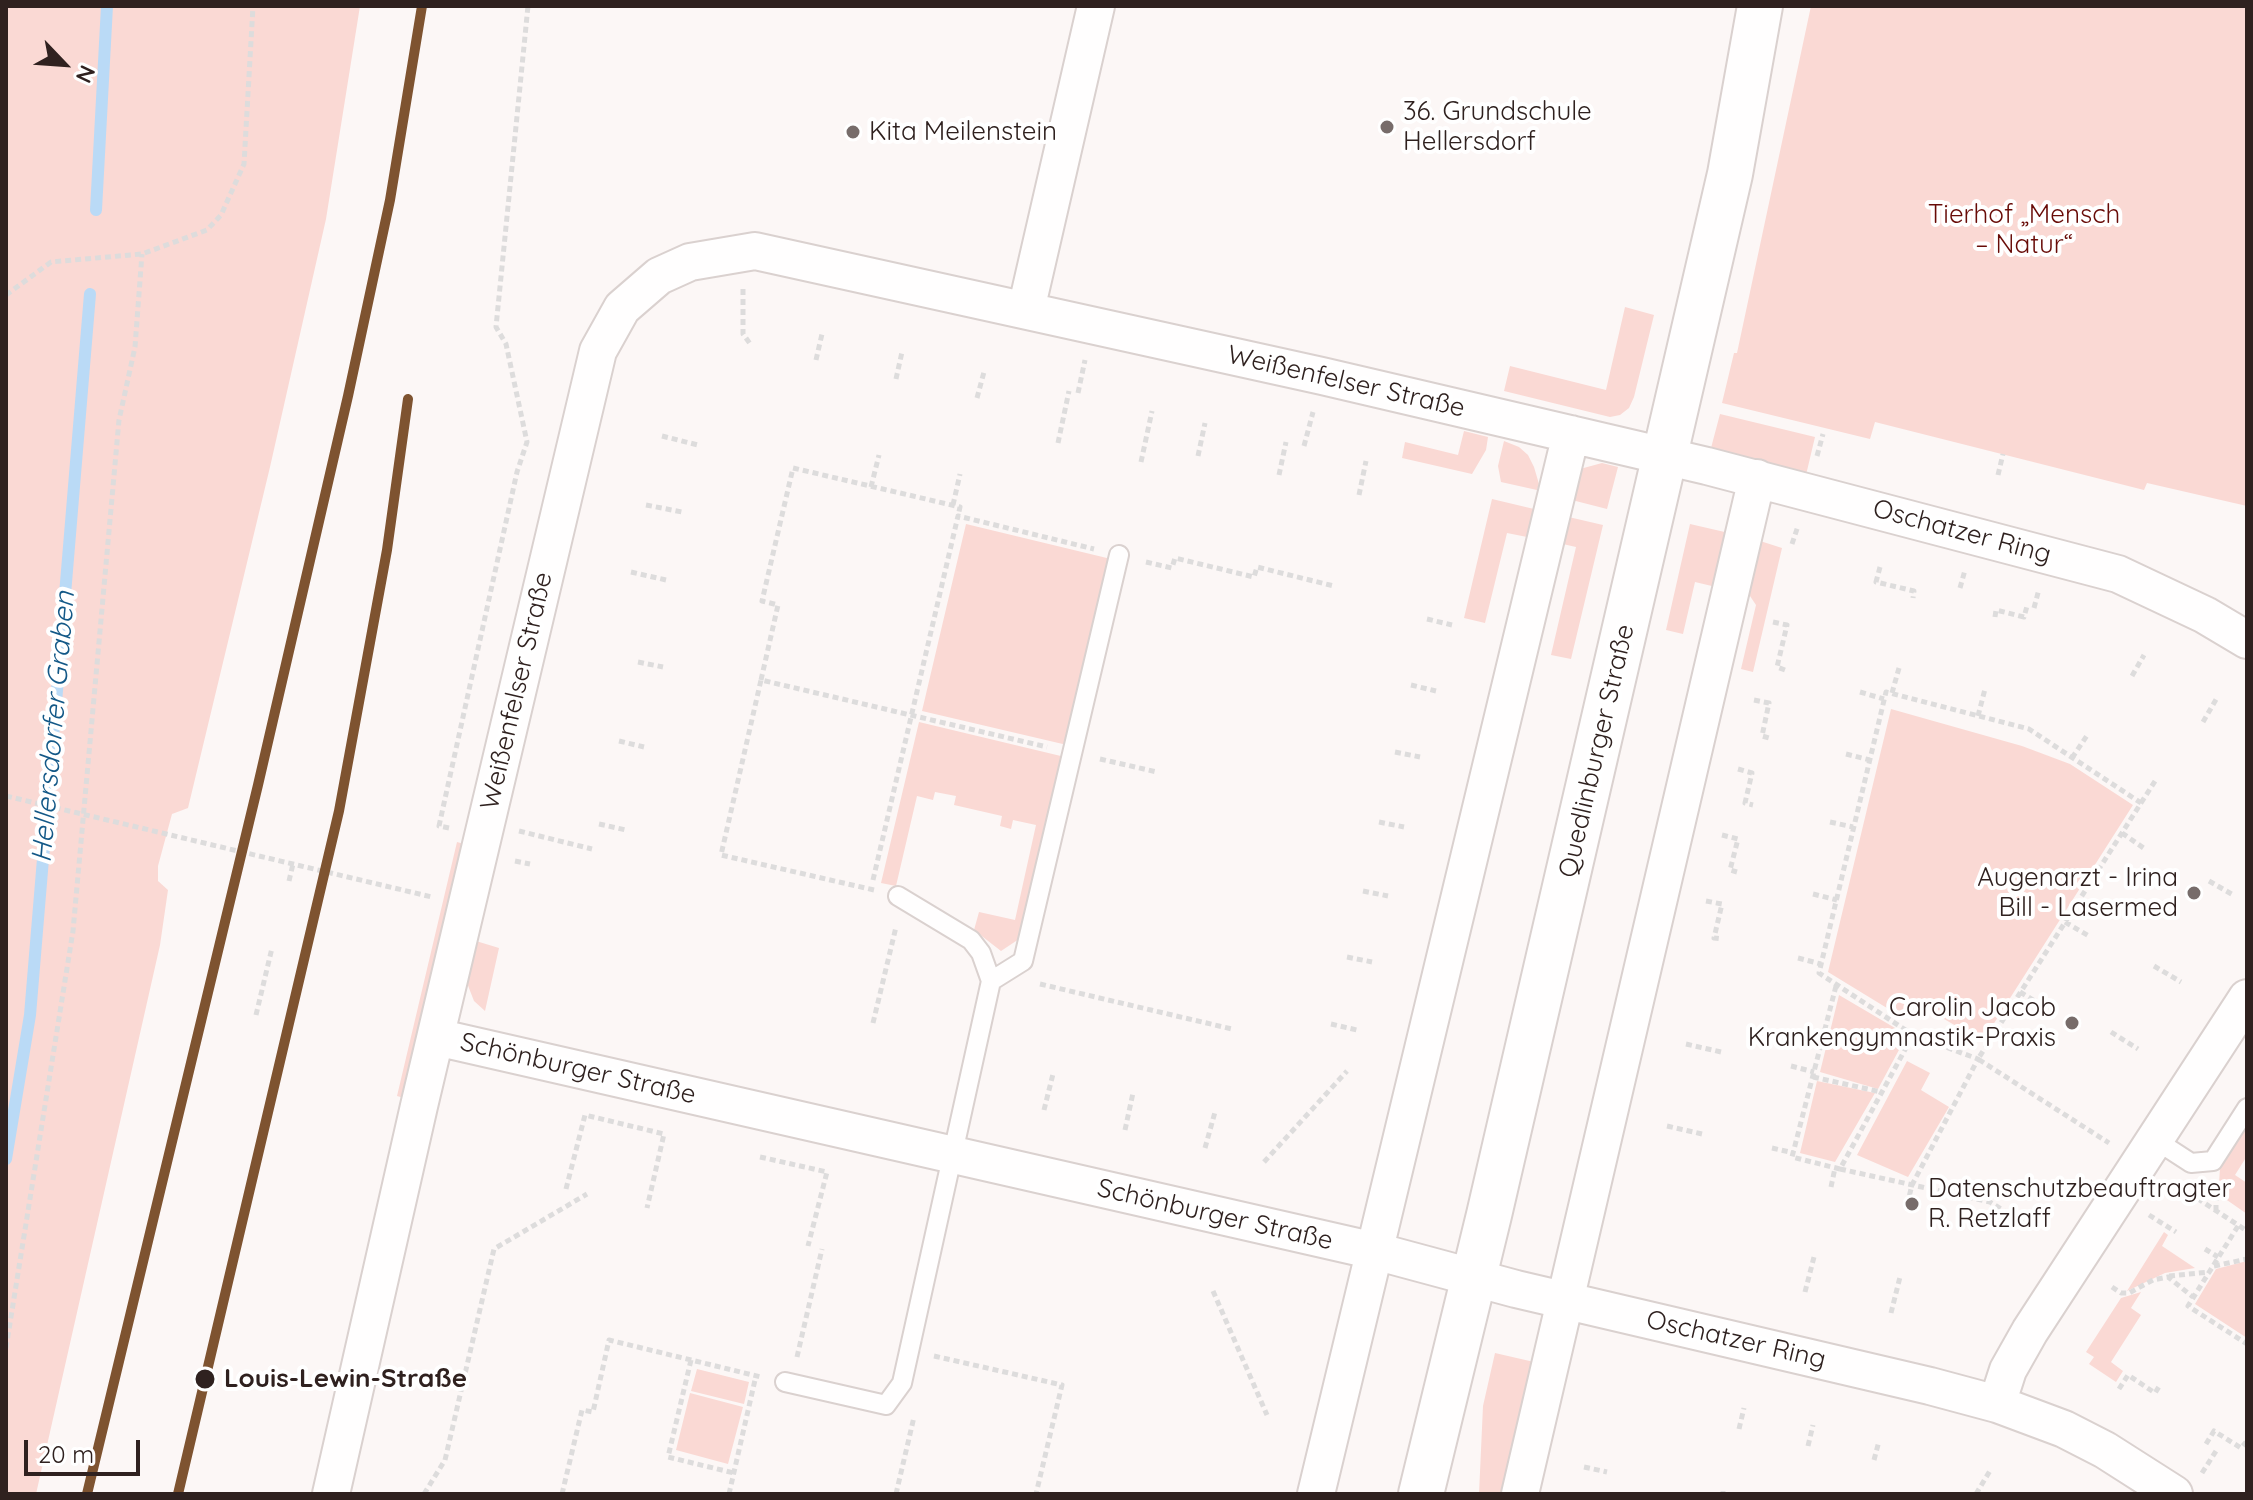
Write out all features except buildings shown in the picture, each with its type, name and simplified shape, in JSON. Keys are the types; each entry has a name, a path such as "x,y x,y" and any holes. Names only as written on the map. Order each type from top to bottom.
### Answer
{"street":[{"path":"1026,310 1096,6"},
{"name":"Quedlinburger Straße","path":"1421,1494 1730,174 1760,6"},
{"name":"Weißenfelser Straße","path":"331,1494 482,837 598,351 622,308 659,276 690,262 755,251 1665,457"},
{"path":"1316,1494 1571,434"},
{"name":"Oschatzer Ring","path":"1665,457 1757,478 2118,574 2205,615 2247,640"},
{"path":"1520,1494 1757,478"},
{"path":"1997,1404 2008,1370 2030,1331 2247,998"},
{"name":"Schönburger Straße","path":"436,1037 1375,1251 1474,1278"},
{"name":"Oschatzer Ring","path":"1474,1278 1997,1404 2064,1429 2105,1450 2174,1494"}],"lane":[{"path":"996,978 1023,961 1119,555"},
{"path":"788,1383 886,1405 902,1383 996,978 971,940 900,897"},
{"path":"2154,1139 2191,1163 2213,1161 2247,1108"}],"path":[{"path":"6,295 51,262 142,254 207,230 221,215 233,194 245,153 253,6"},
{"path":"482,837 439,826 517,472 527,442 506,344 496,327 528,6"},
{"path":"742,253 743,334 751,345"},
{"path":"6,1348 73,931 119,420 135,347 142,254"},
{"path":"816,360 822,334"},
{"path":"896,379 902,352"},
{"path":"1078,393 1087,353"},
{"path":"977,398 984,372"},
{"path":"1058,443 1069,391"},
{"path":"1141,462 1152,411"},
{"path":"1198,456 1205,423"},
{"path":"662,436 698,445"},
{"path":"1279,475 1286,442"},
{"path":"1998,475 2003,454"},
{"path":"871,487 879,455"},
{"path":"1359,495 1366,461"},
{"path":"871,889 960,507 793,468 762,601 778,605 721,855 900,897 873,1023"},
{"path":"953,505 960,474"},
{"path":"646,505 682,512"},
{"path":"958,516 1172,568 1175,558 1254,577 1257,567 1334,586"},
{"path":"1880,567 1876,582 1914,591 1913,598"},
{"path":"631,572 666,580"},
{"path":"1995,617 1996,610 2024,617 2027,606"},
{"path":"1427,619 1452,625"},
{"path":"1773,622 1787,625 1777,667 1785,670"},
{"path":"2132,676 2144,655"},
{"path":"638,662 663,667"},
{"path":"1892,693 1899,668"},
{"path":"761,680 1157,772"},
{"path":"1411,685 1436,691"},
{"path":"1978,716 1985,689"},
{"path":"1860,692 1884,699"},
{"path":"2087,1130 1978,1059 1913,1035 1819,973 1886,692 2029,729 2141,803"},
{"path":"2203,722 2218,696"},
{"path":"1754,700 1769,703 1762,736 1769,738"},
{"path":"2072,758 2088,734"},
{"path":"619,741 644,747"},
{"path":"1395,752 1420,757"},
{"path":"1846,754 1870,760"},
{"path":"1738,769 1752,773 1745,803 1753,805"},
{"path":"1907,1205 1912,1185 1978,1059 2157,778"},
{"path":"6,796 432,897"},
{"path":"1379,822 1404,827"},
{"path":"1830,822 1853,827"},
{"path":"599,824 626,830"},
{"path":"2122,833 2145,849"},
{"path":"1722,835 1738,839 1730,870 1737,872"},
{"path":"537,836 592,849"},
{"path":"289,881 293,864"},
{"path":"2209,881 2235,896"},
{"path":"1363,891 1388,896"},
{"path":"1813,894 1837,900"},
{"path":"1706,901 1722,904 1714,938 1722,939"},
{"path":"2065,922 2089,936"},
{"path":"256,1015 272,948"},
{"path":"1347,957 1372,962"},
{"path":"1798,958 1821,964"},
{"path":"2154,966 2181,982"},
{"path":"996,978 1232,1029"},
{"path":"1836,986 1792,1157 1990,1202 2026,1225"},
{"path":"2020,992 2043,1006"},
{"path":"1331,1024 1357,1030"},
{"path":"2111,1032 2138,1049"},
{"path":"1831,1187 1837,1168 1913,1035"},
{"path":"1686,1044 1721,1052"},
{"path":"1791,1066 1881,1092"},
{"path":"1264,1162 1347,1071"},
{"path":"1044,1110 1053,1074"},
{"path":"1125,1130 1133,1093"},
{"path":"1205,1148 1215,1112"},
{"path":"566,1189 585,1115 664,1134 647,1208"},
{"path":"1667,1126 1702,1134"},
{"path":"1772,1148 1794,1153"},
{"path":"760,1157 827,1172 808,1246"},
{"path":"2177,1185 2247,1231"},
{"path":"424,1494 445,1460 494,1249 587,1194"},
{"path":"2238,1226 2188,1306 2247,1344"},
{"path":"562,1494 582,1410 593,1412 609,1340 788,1383 822,1249"},
{"path":"2205,1249 2218,1257"},
{"path":"1805,1292 1814,1257"},
{"path":"2112,1287 2121,1293 2129,1293 2153,1280 2247,1259"},
{"path":"1891,1313 1900,1277"},
{"path":"2168,1277 2193,1297"},
{"path":"1213,1291 1267,1415"},
{"path":"928,1354 1062,1385 1036,1494"},
{"path":"691,1360 668,1457 734,1473"},
{"path":"729,1494 756,1375"},
{"path":"2119,1389 2128,1375 2155,1393 2160,1385"},
{"path":"1739,1429 1744,1408"},
{"path":"896,1494 914,1416"},
{"path":"1808,1446 1813,1425"},
{"path":"2206,1444 2214,1431 2241,1448 2246,1442"},
{"path":"1874,1460 1879,1441"},
{"path":"1584,1467 1607,1472"},
{"path":"1976,1494 1991,1469"}],"green space":[{"path":"6,6 360,6 326,219 270,467 188,808 172,814 158,866 158,881 168,890 160,945 36,1494 6,1494"},
{"name":"Tierhof „Mensch – Natur“","path":"1811,6 2247,6 2247,506 2147,483 2144,490 1875,422 1870,439 1722,403 1734,353 1737,353"},
{"path":"1625,307 1654,315 1634,397 1629,408 1620,415 1610,417 1504,391 1510,366 1606,390"},
{"path":"1720,414 1815,437 1806,475 1711,448"},
{"path":"1464,431 1488,437 1486,450 1472,474 1402,458 1405,442 1458,455"},
{"path":"1504,441 1528,455 1539,484 1537,490 1501,482 1498,466"},
{"path":"1602,463 1618,467 1607,509 1564,498 1580,469"},
{"path":"1492,499 1534,509 1527,537 1507,533 1485,623 1464,618"},
{"path":"1560,515 1603,525 1571,659 1551,655 1576,547 1554,542"},
{"path":"966,524 1111,559 1067,745 922,711"},
{"path":"1690,524 1729,533 1716,587 1695,582 1683,634 1666,630"},
{"path":"1754,539 1782,548 1753,672 1741,669 1756,605 1744,587"},
{"path":"1891,709 2022,746 2070,764 2133,805 1984,1039 1910,999 1900,1016 1828,972"},
{"path":"919,722 1065,757 1022,937 1001,951 974,930 979,912 1015,920 1036,825 1013,820 1011,829 1000,826 1002,816 954,805 956,796 935,792 933,800 917,796 896,886 881,883"},
{"path":"457,842 464,844 404,1098 397,1096"},
{"path":"476,941 499,948 485,1011 474,1001 467,983"},
{"path":"1839,995 1907,1035 1878,1089 1820,1072"},
{"path":"1907,1061 1930,1073 1921,1090 1949,1107 1908,1177 1857,1155"},
{"path":"1817,1081 1875,1093 1835,1162 1800,1153"},
{"path":"2247,1127 2247,1156 2235,1175 2247,1183 2247,1214 2224,1198 2219,1184 2220,1168"},
{"path":"2164,1232 2168,1235 2162,1246 2195,1268 2165,1273 2127,1291"},
{"path":"2247,1261 2247,1338 2195,1304 2216,1269"},
{"path":"2141,1292 2131,1308 2141,1315 2111,1362 2123,1371 2116,1382 2089,1364 2094,1357 2086,1352 2121,1298"},
{"path":"1495,1353 1534,1362 1505,1494 1479,1494 1483,1406"},
{"path":"697,1369 749,1382 744,1404 691,1391"},
{"path":"690,1393 743,1407 728,1464 676,1450"}],"waterway":[{"name":"Hellersdorfer Graben","path":"96,210 107,6"},
{"name":"Hellersdorfer Graben","path":"6,1159 30,1015 90,294"}],"transit line":[{"path":"87,1494 258,785 348,396 390,200 422,6"},
{"path":"178,1494 339,811 387,550 408,399"}],"place":[{"name":"36. Grundschule Hellersdorf","path":"1387,127"},
{"name":"Kita Meilenstein","path":"853,132"},
{"name":"Augenarzt - Irina Bill - Lasermed","path":"2194,893"},
{"name":"Carolin Jacob Krankengymnastik-Praxis","path":"2072,1023"},
{"name":"Datenschutzbeauftragter R. Retzlaff","path":"1912,1204"},
{"name":"Louis-Lewin-Straße","path":"205,1379"}]}
